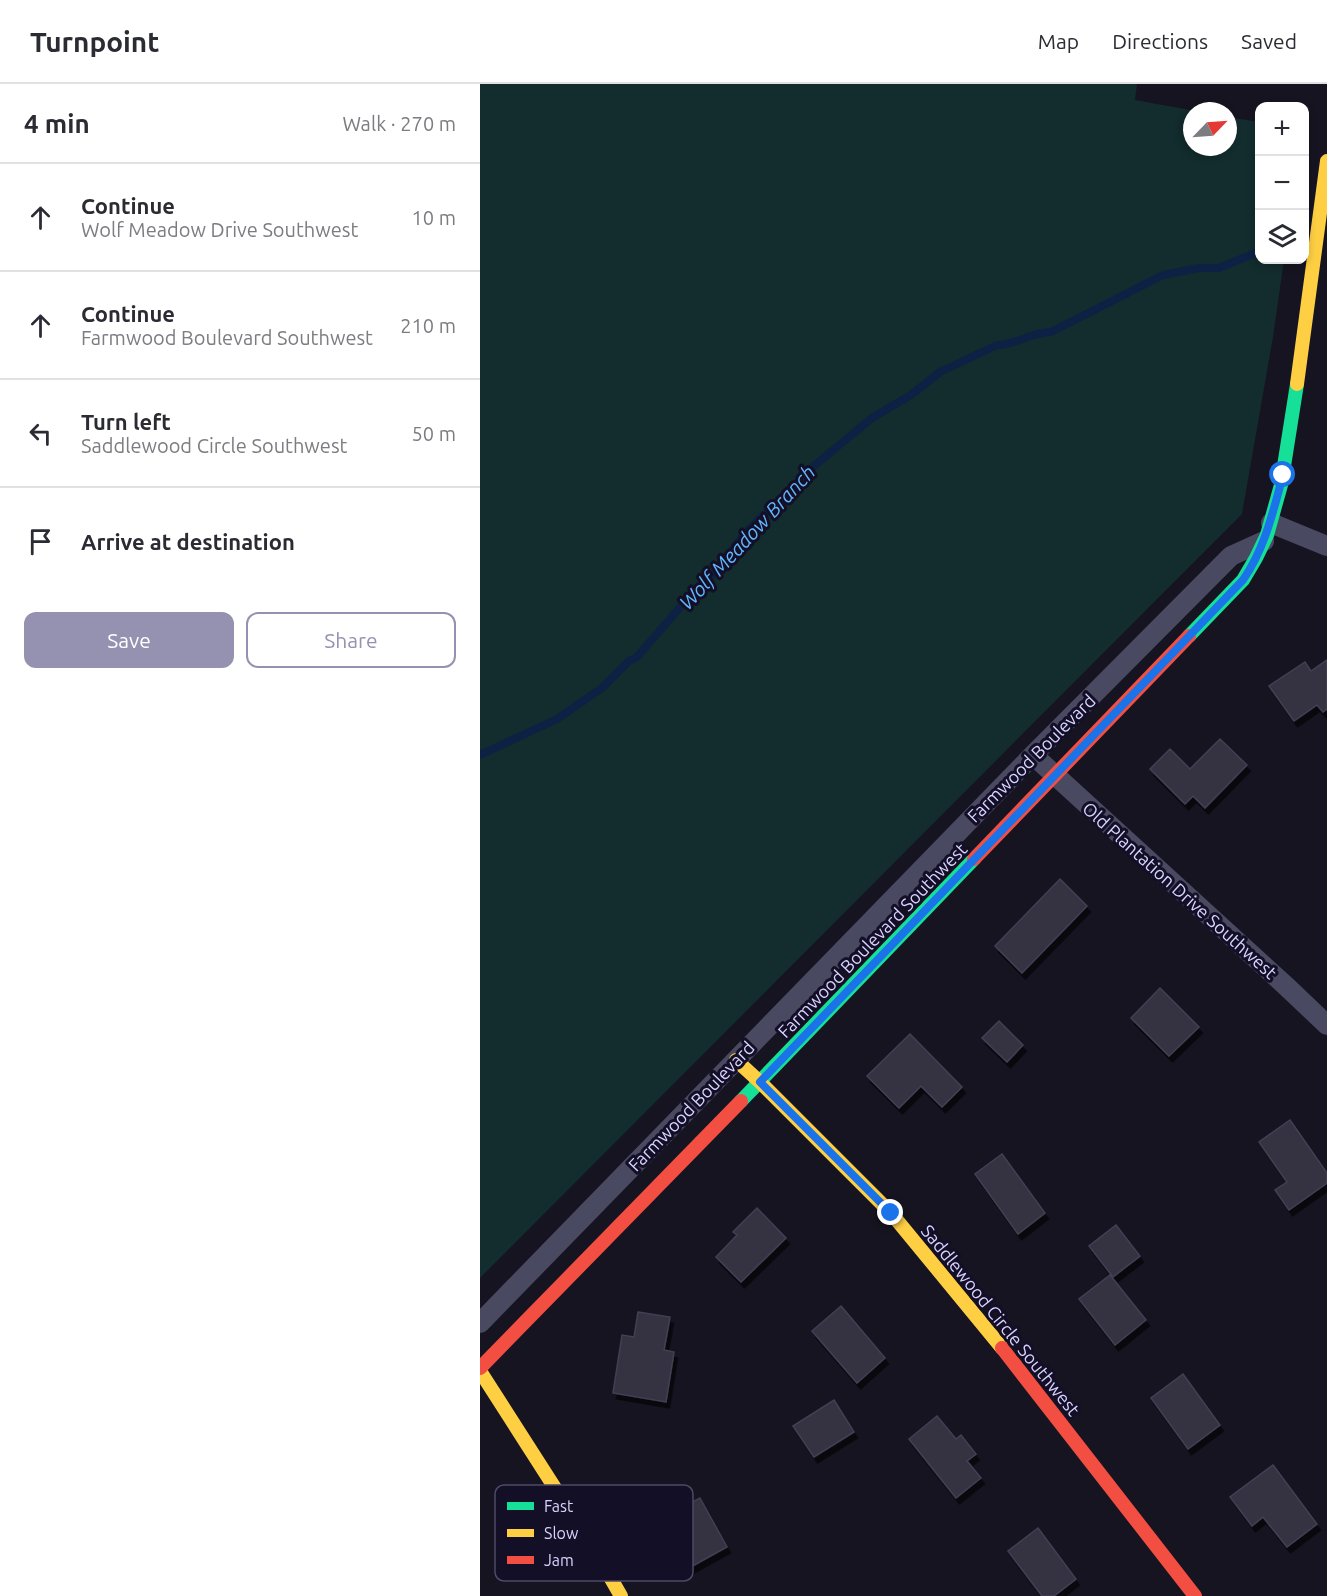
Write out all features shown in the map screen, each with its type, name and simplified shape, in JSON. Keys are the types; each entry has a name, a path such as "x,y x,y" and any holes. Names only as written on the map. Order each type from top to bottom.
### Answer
{"street":[{"name":"Farmwood Boulevard Southwest","path":"480,1369 760,1082 1243,580 1253,566 1268,532 1283,475 1327,161"},
{"path":"1268,532 1327,546"},
{"name":"Farmwood Boulevard","path":"480,1323 1033,755 1231,556 1268,532"},
{"name":"Old Plantation Drive Southwest","path":"1033,755 1327,1026"},
{"name":"Saddlewood Circle Southwest","path":"736,1060 891,1213 995,1339 1195,1596"},
{"path":"480,1369 553,1485"},
{"path":"612,1581 621,1596"}],"green space":[{"path":"480,84 1137,84 1135,100 1183,109 1183,156 1237,156 1237,118 1255,121 1255,264 1283,264 1242,514 480,1278"}],"building":[{"path":"1327,660 1327,709 1323,712 1317,705 1294,721 1269,686 1305,662 1311,671"},
{"path":"1220,739 1247,765 1205,808 1193,796 1185,804 1150,769 1170,749 1190,769"},
{"path":"1060,879 1087,906 1022,973 995,946"},
{"path":"1160,988 1199,1027 1169,1056 1131,1018"},
{"path":"999,1021 1023,1045 1007,1062 982,1038"},
{"path":"910,1034 962,1087 942,1107 921,1086 899,1108 867,1076"},
{"path":"1290,1120 1327,1173 1327,1183 1289,1210 1275,1190 1287,1182 1259,1142"},
{"path":"1002,1154 1045,1213 1018,1234 975,1174"},
{"path":"757,1208 786,1238 741,1282 716,1257 737,1235 733,1232"},
{"path":"1116,1225 1140,1256 1113,1277 1089,1246"},
{"path":"1110,1275 1146,1320 1115,1345 1079,1299"},
{"path":"841,1306 885,1358 857,1383 812,1331"},
{"path":"638,1312 670,1317 664,1350 674,1352 666,1402 613,1393 622,1335 634,1337"},
{"path":"1183,1374 1220,1425 1188,1449 1151,1398"},
{"path":"834,1400 854,1432 814,1457 793,1426"},
{"path":"937,1416 956,1439 961,1435 976,1454 967,1461 981,1478 956,1498 909,1439"},
{"path":"1273,1465 1317,1524 1287,1547 1263,1517 1252,1526 1230,1497"},
{"path":"700,1498 727,1547 693,1566 693,1502"},
{"path":"1038,1528 1076,1579 1054,1596 1042,1596 1008,1551"}],"waterway":[{"name":"Wolf Meadow Branch","path":"480,755 557,719 602,688 629,661 637,657 695,590 703,586 747,531 815,465 872,418 911,395 940,372 997,345 1051,332 1163,275 1199,268 1219,268 1255,253"}],"traffic: fast":[{"path":"1189,636 1243,580 1267,535 1281,485 1297,384"},
{"path":"741,1101 974,859"}],"traffic: slow":[{"path":"1297,384 1327,161"},
{"path":"736,1060 891,1213 1002,1348"},
{"path":"480,1371 553,1485"},
{"path":"612,1581 621,1596"}],"traffic: jam":[{"path":"974,859 1189,636"},
{"path":"480,1368 741,1101"},
{"path":"1002,1348 1195,1596"}],"route":[{"path":"891,1213 760,1082 1243,580 1253,566 1271,523 1283,475"}]}
